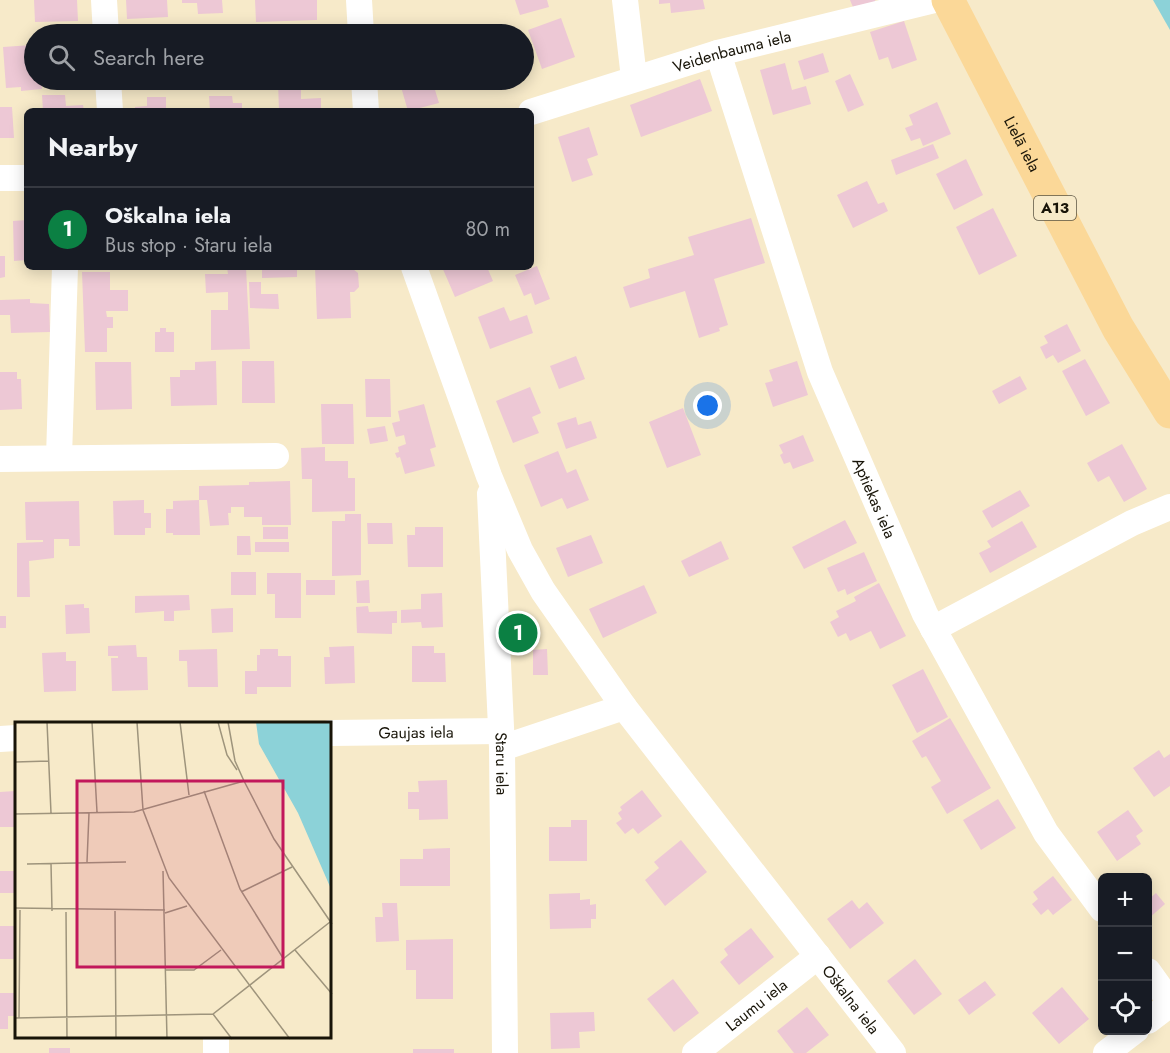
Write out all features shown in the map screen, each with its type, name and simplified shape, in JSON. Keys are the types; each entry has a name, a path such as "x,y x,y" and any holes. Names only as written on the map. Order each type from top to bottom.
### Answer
{"main road":[{"name":"Lielā iela","path":"948,0 1118,328 1170,412"}],"street":[{"path":"104,0 105,24"},
{"path":"359,0 360,24"},
{"path":"625,0 634,78"},
{"name":"Veidenbauma iela","path":"534,111 718,53 934,0"},
{"name":"Aptiekas iela","path":"718,53 820,372 933,628 1046,832 1098,904"},
{"path":"109,90 110,108"},
{"path":"365,90 366,108"},
{"path":"0,178 24,178"},
{"path":"59,457 65,270"},
{"name":"Oškalna iela","path":"415,270 489,476 520,550 543,591 624,707 893,1053"},
{"path":"0,459 276,456"},
{"name":"Staru iela","path":"489,476 501,740 505,1053"},
{"path":"933,628 1132,523 1170,507"},
{"name":"Gaujas iela","path":"332,733 501,740 624,707"},
{"path":"0,739 15,738"},
{"name":"Laumu iela","path":"696,1053 818,956"},
{"path":"1152,977 1170,1003 1152,1018"},
{"path":"1106,1053 1129,1035"}],"water":[{"path":"1153,0 1170,0 1170,30"}],"building":[{"path":"34,0 77,0 78,21 35,22"},
{"path":"126,0 167,0 168,17 127,19"},
{"path":"182,0 222,0 223,13 198,14 197,3 182,3"},
{"path":"255,0 317,0 317,20 256,22"},
{"path":"515,0 547,0 549,7 520,15"},
{"path":"659,0 703,0 705,9 671,13 670,3 659,4"},
{"path":"850,0 875,0 876,3 855,12"},
{"path":"561,18 575,57 542,69 534,47 534,28"},
{"path":"904,21 917,60 892,69 888,57 879,60 870,32"},
{"path":"24,46 24,90 32,90 21,91 21,87 6,88 3,47"},
{"path":"823,53 829,72 804,80 798,61"},
{"path":"785,63 792,90 806,86 811,104 773,115 760,70"},
{"path":"850,74 864,105 848,112 835,81"},
{"path":"700,79 712,111 641,137 630,105"},
{"path":"278,90 301,90 301,99 321,98 321,108 279,108"},
{"path":"402,90 435,90 439,103 420,108 407,108"},
{"path":"42,95 65,95 66,106 83,105 84,108 43,108"},
{"path":"209,96 232,96 233,103 242,103 242,108 210,108"},
{"path":"147,97 166,97 166,108 135,108 147,106"},
{"path":"937,102 951,134 923,146 920,138 911,141 905,128 913,125 909,115"},
{"path":"0,107 12,107 14,138 0,138"},
{"path":"589,127 598,155 587,159 593,175 572,182 558,137"},
{"path":"933,144 939,158 896,175 891,160"},
{"path":"966,159 983,195 954,210 936,174"},
{"path":"867,181 878,204 884,202 888,211 853,228 837,195"},
{"path":"993,208 1017,256 979,275 956,227"},
{"path":"751,218 765,263 714,279 728,325 719,328 720,331 699,338 685,291 630,308 623,287 650,278 648,269 694,255 688,237"},
{"path":"24,220 24,260 14,261 13,221"},
{"path":"0,256 5,256 5,277 0,278"},
{"path":"537,266 550,299 535,305 531,293 524,296 515,275 534,270"},
{"path":"227,270 246,270 250,349 211,350 211,310 228,310 228,292 206,293 205,274 228,274"},
{"path":"262,270 297,270 297,277 262,278"},
{"path":"315,270 354,270 358,273 359,287 354,292 350,292 351,318 317,319"},
{"path":"443,270 488,270 493,281 455,297"},
{"path":"82,272 110,272 110,290 128,290 128,311 106,311 107,317 113,317 113,328 107,328 107,352 85,352"},
{"path":"249,282 261,282 261,294 278,294 279,309 250,308"},
{"path":"30,299 30,303 49,304 50,332 11,333 10,315 0,315 0,300"},
{"path":"504,307 510,321 527,315 533,333 490,349 478,317"},
{"path":"1067,324 1081,351 1058,363 1053,355 1046,359 1040,347 1048,343 1044,336"},
{"path":"160,328 166,328 166,332 174,332 174,352 155,352 155,332 160,332"},
{"path":"576,356 585,379 559,389 550,366"},
{"path":"1085,359 1110,403 1086,416 1062,371"},
{"path":"216,361 217,405 171,406 170,377 180,377 180,370 195,370 195,362"},
{"path":"242,361 274,361 275,403 242,403"},
{"path":"797,361 808,395 773,407 765,383 773,381 769,370"},
{"path":"95,362 131,362 132,409 96,410"},
{"path":"0,372 17,372 17,379 21,379 22,409 0,410"},
{"path":"1020,376 1027,389 999,404 992,391"},
{"path":"365,379 390,379 391,417 366,417"},
{"path":"530,387 541,413 532,417 539,433 513,443 496,401"},
{"path":"321,404 353,404 354,444 322,444"},
{"path":"424,404 436,447 430,449 435,466 405,474 400,457 397,458 395,453 399,452 398,447 406,444 404,435 396,437 392,423 400,421 398,411"},
{"path":"683,408 701,455 667,468 649,422"},
{"path":"576,417 578,425 591,421 597,438 566,449 557,423"},
{"path":"385,426 388,441 370,444 367,429"},
{"path":"803,435 814,461 793,469 790,462 784,464 780,455 783,453 779,445"},
{"path":"1122,444 1147,489 1124,502 1109,476 1098,482 1087,463"},
{"path":"325,447 325,461 348,461 348,478 355,478 355,511 312,512 312,479 302,479 301,448"},
{"path":"558,451 567,473 576,469 589,500 567,509 562,498 541,507 524,465"},
{"path":"290,481 291,525 262,525 262,517 244,517 244,507 231,507 231,513 228,513 229,525 210,526 207,500 199,500 199,486"},
{"path":"1020,490 1030,506 992,528 982,511"},
{"path":"144,500 144,513 151,513 151,528 145,528 145,535 114,535 113,501"},
{"path":"199,500 200,535 166,533 166,509 173,509 173,501"},
{"path":"79,501 80,546 69,546 69,539 54,539 54,558 29,561 30,597 17,597 17,543 43,542 43,540 26,540 25,502"},
{"path":"345,514 361,514 361,575 332,576 332,521 345,521"},
{"path":"845,520 857,543 804,569 792,547"},
{"path":"1022,521 1037,547 990,573 979,553 991,547 987,541"},
{"path":"367,523 392,523 393,544 368,544"},
{"path":"263,527 288,527 288,539 263,539"},
{"path":"415,527 443,527 443,567 408,567 407,535 415,535"},
{"path":"591,535 603,563 568,577 556,548"},
{"path":"237,536 250,536 251,555 237,555"},
{"path":"721,541 729,559 689,577 681,561"},
{"path":"255,542 289,542 289,552 255,552"},
{"path":"864,552 877,581 847,595 845,589 838,592 827,568"},
{"path":"231,572 256,572 256,595 231,595"},
{"path":"267,573 301,573 301,618 275,618 275,594 267,594"},
{"path":"306,580 335,580 335,595 306,595"},
{"path":"369,580 370,603 357,603 356,581"},
{"path":"879,583 906,636 880,649 871,631 850,641 846,633 838,637 830,622 839,617 836,611 856,601 854,597"},
{"path":"644,585 657,613 603,638 589,609"},
{"path":"442,593 443,627 422,628 421,622 401,623 401,610 421,609 421,594"},
{"path":"189,595 190,610 174,611 174,621 164,621 164,611 135,613 135,596"},
{"path":"84,604 84,608 89,608 90,633 66,634 65,605"},
{"path":"368,606 369,612 397,611 397,623 392,623 392,634 357,633 356,607"},
{"path":"233,608 233,632 212,633 211,609"},
{"path":"0,616 6,616 6,628 0,628"},
{"path":"136,645 137,657 147,657 148,690 112,691 111,658 118,658 118,656 108,656 108,646"},
{"path":"354,646 355,683 325,684 324,657 330,657 329,647"},
{"path":"412,646 434,646 434,653 445,653 446,682 412,682"},
{"path":"217,649 218,687 188,687 187,661 179,661 179,650"},
{"path":"260,649 278,649 278,656 291,656 291,687 257,687 257,694 245,694 245,671 257,671 257,655 260,655"},
{"path":"547,649 548,675 533,675 533,650"},
{"path":"66,652 66,661 76,661 76,691 44,692 42,653"},
{"path":"923,669 948,717 917,733 892,685"},
{"path":"950,718 991,788 947,814 931,787 941,781 926,756 922,758 912,741"},
{"path":"1159,750 1164,758 1170,754 1170,786 1154,797 1133,768"},
{"path":"447,780 448,819 419,820 419,809 408,809 408,792 419,792 418,781"},
{"path":"642,790 662,816 638,834 633,828 625,834 616,823 622,819 618,813 622,810 620,807"},
{"path":"15,791 15,827 0,827 0,792"},
{"path":"998,799 1016,828 981,850 963,820"},
{"path":"1128,810 1143,831 1136,836 1141,844 1117,861 1097,832"},
{"path":"571,820 587,820 587,861 549,861 549,827 571,827"},
{"path":"681,840 707,872 665,906 645,880 659,868 654,862"},
{"path":"450,848 450,886 400,886 400,859 423,859 423,849"},
{"path":"0,871 15,871 15,893 0,893"},
{"path":"1053,876 1072,900 1053,915 1048,909 1041,915 1032,904 1038,899 1033,892"},
{"path":"580,893 580,900 590,899 590,905 596,904 596,919 591,919 591,928 550,929 549,894"},
{"path":"1156,893 1165,904 1152,915 1152,896"},
{"path":"852,900 859,909 867,902 884,923 850,949 827,919"},
{"path":"382,903 397,903 399,941 376,942 375,917 383,917"},
{"path":"0,926 15,926 15,959 0,959"},
{"path":"751,928 774,957 739,985 720,962 728,955 724,949"},
{"path":"453,939 453,999 416,999 416,970 406,970 406,940"},
{"path":"915,959 942,994 914,1015 887,981"},
{"path":"673,979 699,1013 674,1032 647,999"},
{"path":"985,981 996,995 969,1015 958,1000"},
{"path":"1062,987 1089,1019 1059,1044 1032,1013"},
{"path":"0,993 15,993 15,1016 8,1016 8,1029 0,1029"},
{"path":"807,1007 829,1035 806,1053 794,1053 777,1031"},
{"path":"594,1012 595,1031 579,1032 580,1048 551,1049 550,1013"},
{"path":"49,1048 70,1048 70,1053 49,1053"},
{"path":"413,1049 454,1049 454,1053 413,1053"}],"place":[{"name":"Oškalna iela","path":"518,633"}]}
